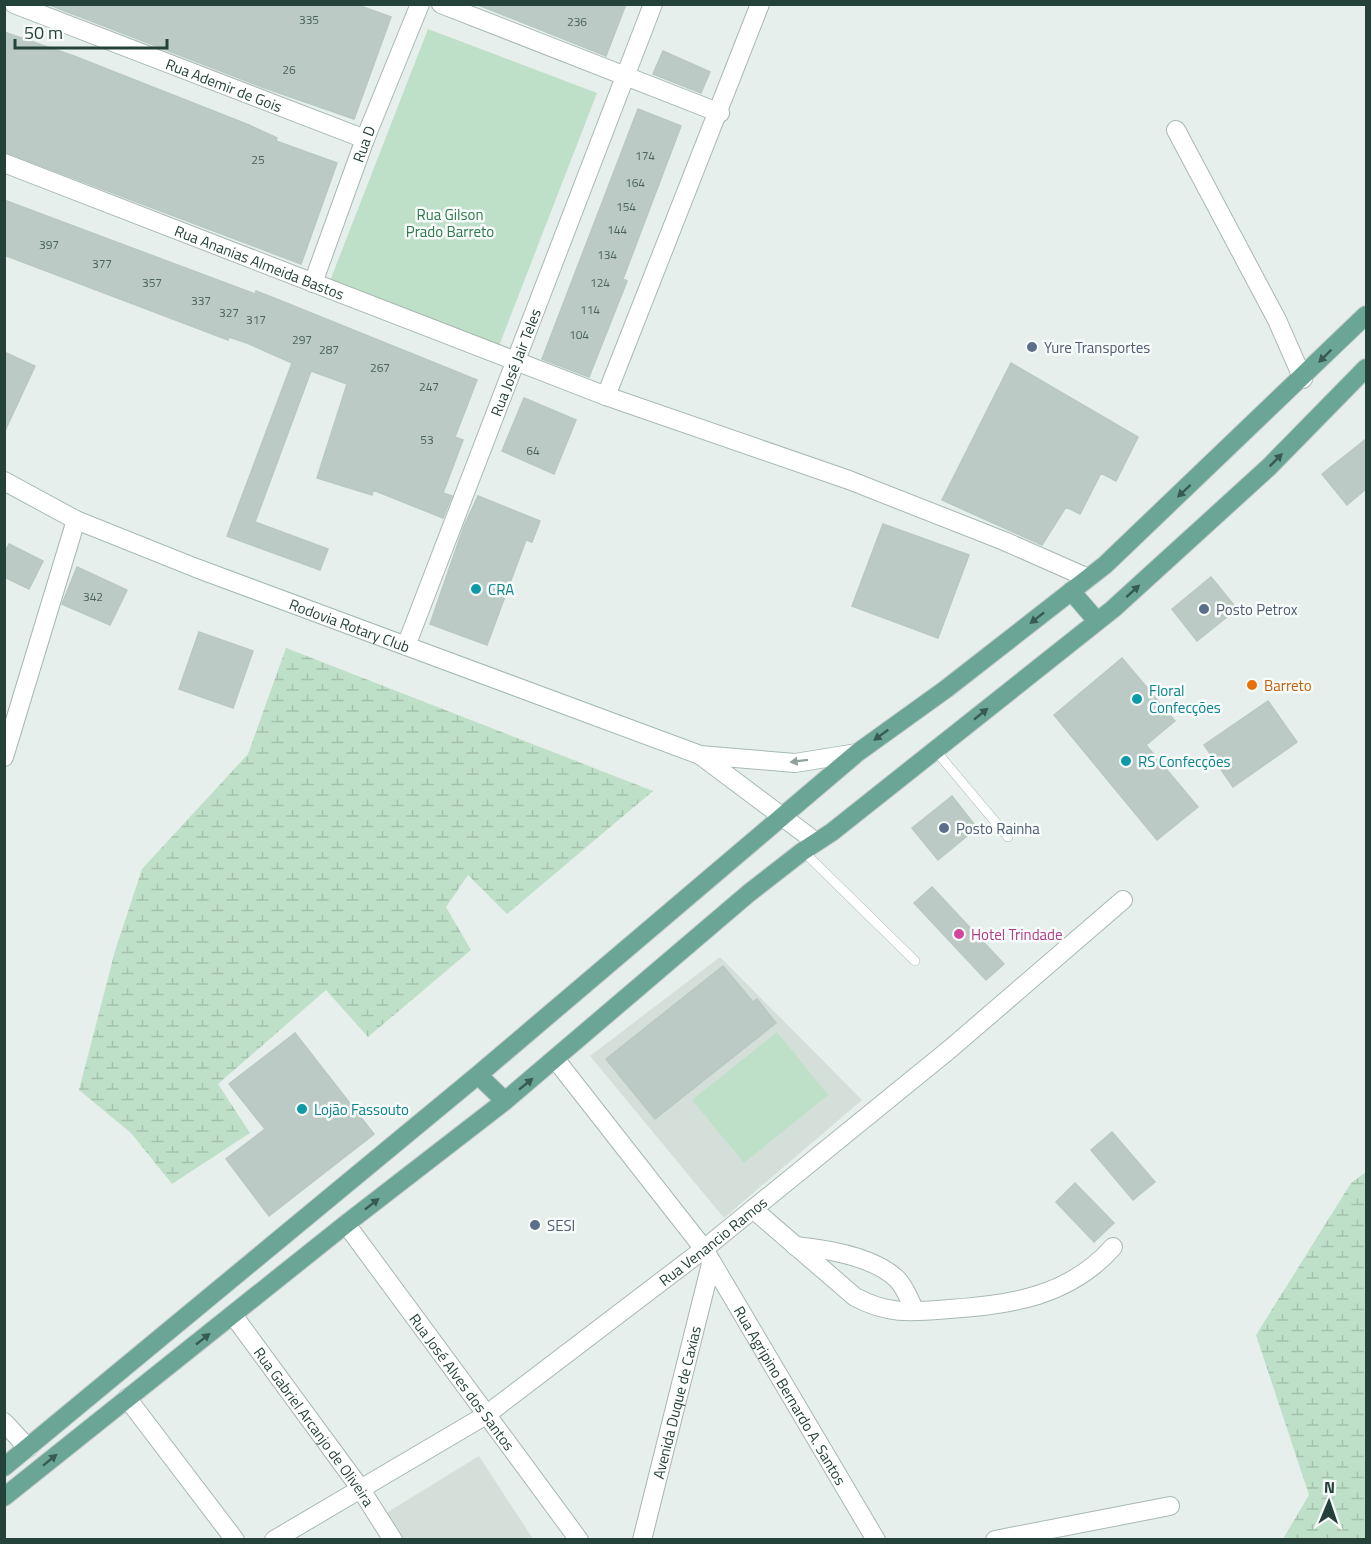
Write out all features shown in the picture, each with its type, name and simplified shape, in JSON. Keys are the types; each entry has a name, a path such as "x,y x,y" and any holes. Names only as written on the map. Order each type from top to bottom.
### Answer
{"main road":[{"path":"4,1467 478,1075 857,753 946,689 1088,578 1303,379 1366,315"},
{"path":"4,1497 556,1060 749,893 935,750 1097,621 1269,467 1366,368"},
{"path":"1071,591 1097,621"},
{"path":"478,1075 505,1101"}],"street":[{"name":"Rua Ademir de Gois","path":"14,4 365,139"},
{"name":"Rua D","path":"313,283 365,139 420,4"},
{"path":"441,4 720,113"},
{"name":"Rua José Jair Teles","path":"406,646 653,4"},
{"path":"606,396 720,113 760,4"},
{"path":"1176,130 1277,320 1303,379"},
{"name":"Rua Ananias Almeida Bastos","path":"4,163 606,396 849,480 1004,541 1088,578"},
{"name":"Rodovia Rotary Club","path":"4,481 76,519 406,646 700,755"},
{"path":"4,757 76,519"},
{"path":"700,755 795,763 857,753"},
{"path":"700,755 783,816 810,846"},
{"name":"Rua Venancio Ramos","path":"274,1539 486,1415 708,1256 753,1209 950,1049 1123,900"},
{"name":"Rua Agripino Bernardo A. Santos","path":"556,1060 708,1256 876,1539"},
{"path":"753,1209 855,1297 872,1306 896,1313 987,1307 1035,1298 1072,1282 1096,1266 1113,1247"},
{"name":"Rua José Alves dos Santos","path":"346,1224 579,1539"},
{"path":"795,1246 826,1249 878,1267 896,1278 915,1311"},
{"name":"Avenida Duque de Caxias","path":"642,1539 708,1256"},
{"name":"Rua Gabriel Arcanjo de Oliveira","path":"233,1315 360,1488 393,1539"},
{"path":"127,1398 235,1539"},
{"path":"4,1422 28,1448"},
{"path":"995,1539 1170,1506"}],"lane":[{"path":"935,750 1008,837"},
{"path":"810,846 915,961"}],"shaded area":[{"path":"720,957 862,1100 724,1218 590,1056"},
{"path":"479,1456 533,1539 399,1539 383,1515"}],"green space":[{"name":"Rua Gilson Prado Barreto","path":"428,29 597,93 497,351 328,286"},
{"path":"286,648 653,791 507,914 468,875 446,907 471,950 368,1037 326,990 218,1084 250,1133 172,1184 131,1133 79,1090 115,951 142,869 248,754"},
{"path":"777,1032 828,1095 744,1163 692,1100"},
{"path":"1366,1172 1366,1539 1283,1539 1309,1495 1256,1335 1351,1183"}],"building":[{"path":"47,4 355,4 391,17 354,119 262,87"},
{"path":"476,4 626,4 606,56"},
{"path":"4,32 74,56 249,125 277,138 276,141 337,163 301,264 4,152"},
{"path":"663,51 710,72 701,93 653,74"},
{"path":"638,109 681,126 623,279 627,281 589,377 542,359"},
{"path":"4,200 255,294 256,291 477,380 455,437 463,440 443,493 452,496 443,518 373,490 372,495 317,478 347,384 311,371 255,522 328,549 320,570 227,536 292,363 247,343 229,337 228,340 4,255"},
{"path":"4,352 35,366 4,433"},
{"path":"1011,363 1138,437 1116,481 1101,473 1080,514 1066,507 1042,545 942,500"},
{"path":"524,398 576,420 554,474 502,451"},
{"path":"1366,439 1366,489 1347,505 1322,474"},
{"name":"CRA","path":"478,496 540,521 532,542 526,540 487,645 430,624 464,526"},
{"path":"883,524 969,555 938,638 852,606"},
{"path":"9,544 43,561 29,589 4,577 4,554"},
{"path":"77,567 127,590 110,625 62,604"},
{"name":"Posto Petrox","path":"1211,577 1237,609 1197,641 1172,609"},
{"path":"199,632 253,651 233,708 179,689"},
{"name":"RS Confecções","path":"1122,658 1175,721 1146,745 1198,807 1157,840 1054,715"},
{"path":"1268,701 1297,742 1233,787 1204,745"},
{"name":"Posto Rainha","path":"952,796 977,828 938,860 912,828"},
{"name":"Hotel Trindade","path":"932,887 1004,964 986,980 914,903"},
{"path":"723,966 753,1002 757,999 776,1023 655,1119 606,1059"},
{"name":"Lojão Fassouto","path":"295,1033 374,1134 269,1216 226,1159 265,1129 229,1084"},
{"path":"1112,1132 1155,1182 1133,1200 1091,1150"},
{"path":"1075,1183 1114,1223 1094,1242 1056,1202"}],"place":[{"name":"Yure Transportes","path":"1032,347"},
{"name":"CRA","path":"476,589"},
{"name":"Posto Petrox","path":"1204,609"},
{"name":"Barreto","path":"1252,685"},
{"name":"Floral Confecções","path":"1137,699"},
{"name":"RS Confecções","path":"1126,761"},
{"name":"Posto Rainha","path":"944,828"},
{"name":"Hotel Trindade","path":"959,934"},
{"name":"Lojão Fassouto","path":"302,1109"},
{"name":"SESI","path":"535,1225"}]}
